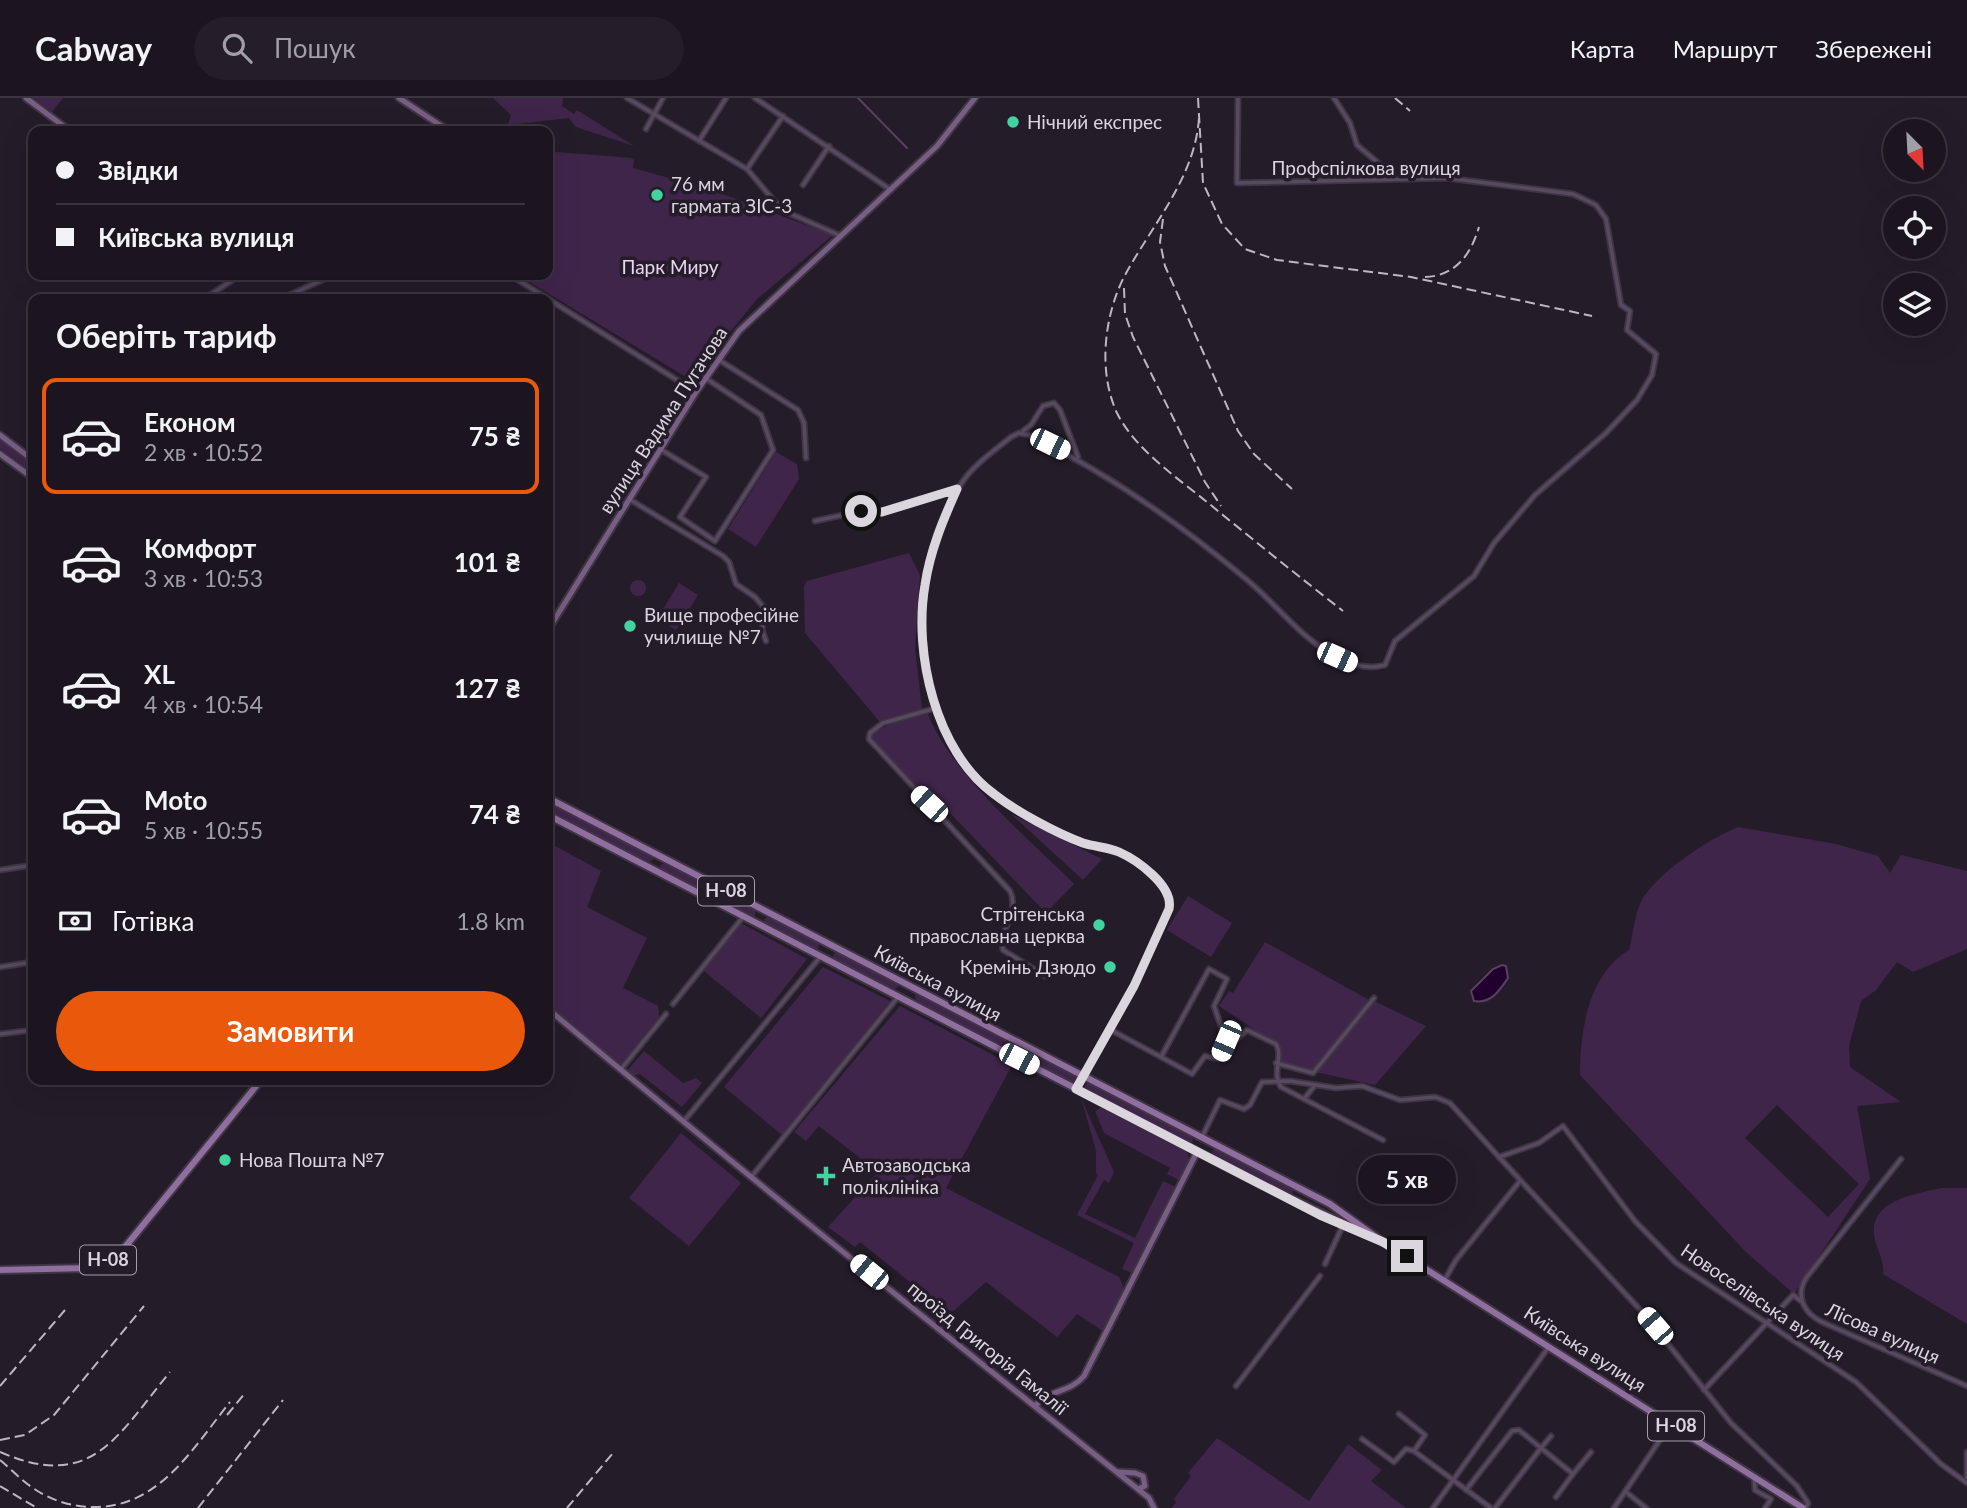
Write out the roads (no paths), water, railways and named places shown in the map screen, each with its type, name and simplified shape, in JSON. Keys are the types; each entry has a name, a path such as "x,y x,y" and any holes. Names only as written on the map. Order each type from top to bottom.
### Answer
{"main road":[{"name":"Київська вулиця","path":"553,801 1330,1204 1383,1242 1804,1508"},
{"name":"Київська вулиця","path":"553,818 1197,1152 1343,1225 1383,1242"},
{"path":"653,870 660,856"},
{"path":"755,923 762,910"},
{"path":"821,956 827,943"},
{"path":"898,997 905,984"},
{"path":"1076,1089 1083,1076"},
{"name":"Н-08","path":"0,1270 89,1268 121,1252 257,1085"},
{"path":"1197,1152 1203,1138"}],"street":[{"path":"26,98 63,126"},
{"path":"399,98 441,126"},
{"path":"627,98 747,169 782,210 841,236"},
{"path":"646,129 663,98"},
{"path":"699,141 726,98"},
{"path":"755,98 891,190"},
{"name":"вулиця Вадима Пугачова","path":"553,622 718,359 758,311 937,146 975,98"},
{"name":"Профспілкова вулиця","path":"1079,459 1201,543 1248,581 1322,648 1354,664 1375,667 1385,664 1395,641 1474,576 1494,542 1535,495 1606,433 1637,400 1652,375 1656,354 1627,330 1630,311 1621,305 1606,219 1596,205 1573,194 1447,178 1237,183 1238,98"},
{"name":"Профспілкова вулиця","path":"1334,98 1350,123 1357,145 1383,167"},
{"path":"747,169 783,116"},
{"path":"803,185 829,146"},
{"path":"212,294 232,280"},
{"path":"290,294 322,280"},
{"path":"518,280 540,294"},
{"path":"553,302 696,392"},
{"path":"718,359 799,410 804,423 806,457"},
{"path":"660,449 706,477 680,517 715,541 773,450 761,415 705,378"},
{"path":"1079,459 1060,410 1054,403 1044,406 1031,425 973,468 957,489 936,542 923,594 925,650 936,708 949,742 990,792 1067,836 1128,857 1151,874 1168,895 1169,909 1134,986 1083,1076"},
{"path":"1019,433 1079,459"},
{"path":"0,435 28,456"},
{"path":"0,454 28,474"},
{"path":"815,521 861,511 882,512 957,489"},
{"path":"629,499 729,562 736,584 755,597 765,609 762,630 766,641"},
{"path":"936,708 883,723 870,733 870,739 1010,891 1013,903 1001,940 1003,950 1045,976"},
{"path":"0,870 28,865"},
{"path":"673,1004 743,917"},
{"path":"684,1121 821,956"},
{"path":"0,967 28,963"},
{"path":"1109,1029 1161,1057 1194,1074 1205,1056 1219,1059 1226,1041 1213,1009 1227,979 1209,968 1161,1057"},
{"path":"752,1176 898,997"},
{"path":"1276,1063 1313,1073 1374,998"},
{"name":"проїзд Григорія Гамалії","path":"553,1013 1036,1405 1145,1495 1154,1507"},
{"path":"621,1069 666,1014"},
{"path":"0,1034 28,1031"},
{"path":"1226,1041 1235,1041 1244,1031 1250,1031 1278,1045 1277,1080 1281,1087 1383,1140"},
{"path":"1203,1138 1220,1100 1244,1109 1250,1105 1262,1082 1277,1080 1315,1085 1362,1086 1400,1100 1441,1098 1450,1103 1645,1315 1731,1423 1797,1486 1808,1503 1804,1508"},
{"path":"1304,1100 1315,1085"},
{"name":"Новоселівська вулиця","path":"1499,1157 1539,1143 1563,1126 1614,1195 1658,1246 1689,1272 1770,1322 1856,1382 1941,1464 1967,1483"},
{"path":"1036,1405 1047,1395 1074,1386 1084,1376 1197,1152"},
{"name":"Лісова вулиця","path":"1901,1159 1806,1278 1801,1290 1802,1302 1810,1315 1822,1322 1967,1386"},
{"path":"1445,1279 1456,1260 1520,1181"},
{"path":"1325,1264 1343,1225"},
{"path":"1236,1387 1320,1276"},
{"path":"1704,1390 1770,1322 1790,1296 1797,1296 1802,1302"},
{"path":"1433,1508 1550,1346"},
{"path":"1399,1414 1425,1434 1414,1451"},
{"path":"1614,1508 1671,1423"},
{"path":"1466,1490 1512,1431 1519,1430 1573,1474"},
{"path":"1362,1439 1394,1462 1406,1449 1414,1451 1493,1508 1551,1436"},
{"path":"1556,1497 1591,1452"},
{"path":"1967,1452 1967,1478"},
{"path":"1117,1472 1140,1474 1146,1483 1145,1495"},
{"path":"1754,1475 1755,1490 1771,1499 1765,1508"},
{"path":"1138,1489 1146,1483"},
{"path":"1626,1492 1646,1508"}],"waterway":[{"path":"858,98 907,148"}],"railway":[{"path":"1198,98 1203,183 1222,224 1245,249 1277,260 1411,277 1592,316"},
{"path":"1395,98 1410,111"},
{"path":"1199,118 1196,140 1180,182 1123,279 1111,311 1106,345 1107,380 1111,397 1117,413 1134,439 1157,462 1343,611"},
{"path":"1163,219 1160,242 1165,266 1238,431 1254,454 1292,489"},
{"path":"1425,277 1445,273 1461,262 1472,246 1479,227"},
{"path":"1124,288 1125,314 1133,337 1205,482 1221,506"},
{"path":"0,1440 25,1435 54,1415 144,1306"},
{"path":"0,1386 65,1310"},
{"path":"0,1452 32,1463 58,1465 80,1461 100,1451 117,1436 170,1372"},
{"path":"227,1415 246,1392"},
{"path":"198,1508 283,1400"},
{"path":"0,1460 29,1485 54,1499 85,1507 116,1505 156,1486 172,1472 188,1456 230,1402"},
{"path":"567,1508 613,1453"},
{"path":"0,1486 37,1508"}],"place":[{"name":"Нічний експрес","path":"1013,122"},
{"name":"76 мм гармата ЗІС-3","path":"657,195"},
{"name":"Вище професійне училище №7","path":"630,626"},
{"name":"Стрітенська православна церква","path":"1099,925"},
{"name":"Кремінь Дзюдо","path":"1110,967"},
{"name":"Нова Пошта №7","path":"225,1160"},
{"name":"Автозаводська поліклініка","path":"826,1176"}],"park label":[{"name":"Парк Миру","path":"670,267"}]}
